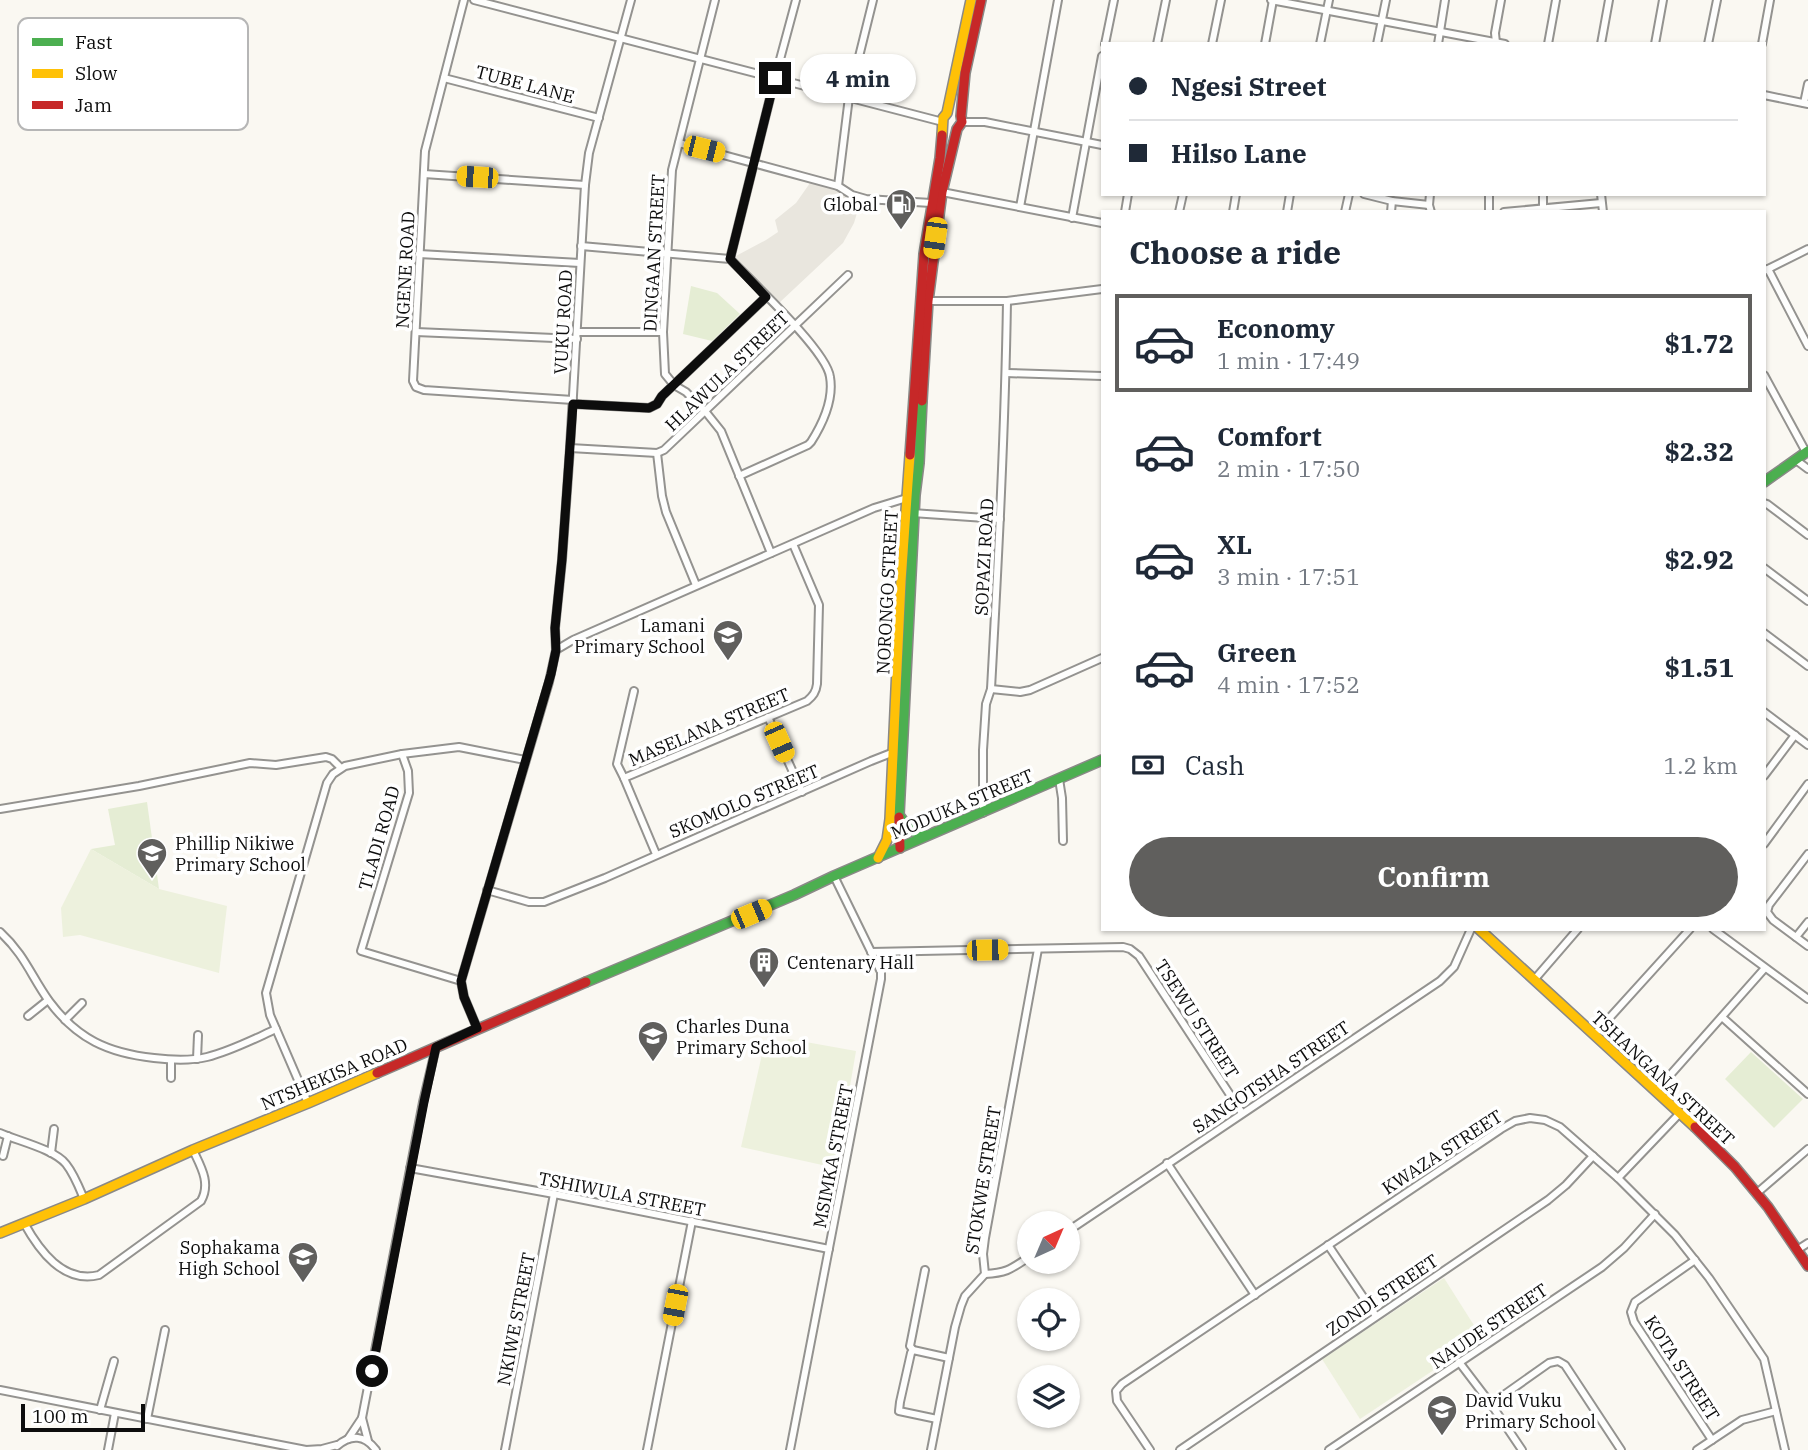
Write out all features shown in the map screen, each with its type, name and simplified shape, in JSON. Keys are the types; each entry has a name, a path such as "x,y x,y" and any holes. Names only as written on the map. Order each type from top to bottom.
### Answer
{"street":[{"name":"NGENE ROAD","path":"464,0 427,140 413,381 418,388 424,390 573,402"},
{"path":"474,0 944,120"},
{"name":"VUKU ROAD","path":"461,981 556,650 555,628 570,448 584,185 589,153 631,0"},
{"name":"DINGAAN STREET","path":"674,385 665,374 663,332 672,170 715,0"},
{"path":"730,259 796,0"},
{"path":"838,186 849,97 873,0"},
{"path":"922,325 924,254 931,203 944,120 971,0"},
{"path":"922,325 928,302 942,192 960,122 965,73 981,0"},
{"path":"1020,207 1058,0"},
{"path":"1105,42 1114,0"},
{"path":"1157,42 1166,0"},
{"path":"1212,42 1221,0"},
{"path":"1265,42 1272,0 1491,42"},
{"path":"1320,42 1329,0"},
{"path":"1377,42 1386,0"},
{"path":"1438,42 1445,0"},
{"path":"1496,42 1501,0"},
{"path":"1548,42 1556,0"},
{"path":"1601,42 1609,0"},
{"path":"1655,42 1663,0"},
{"path":"1708,42 1717,0"},
{"path":"1762,42 1770,0"},
{"path":"1072,218 1101,61"},
{"name":"TUBE LANE","path":"444,78 599,118"},
{"path":"1766,95 1806,103 1808,84"},
{"path":"944,120 954,111 960,122"},
{"path":"944,120 948,129 960,122 985,122 1101,145"},
{"path":"679,143 838,186 852,195 866,199 931,203"},
{"path":"424,174 584,185"},
{"path":"942,192 1101,223"},
{"path":"1372,196 1430,209"},
{"path":"1601,196 1602,210"},
{"path":"1391,210 1392,201"},
{"path":"1543,210 1601,203"},
{"path":"581,246 730,259 819,353 828,369 831,383 829,408 808,446 738,477"},
{"path":"1808,249 1766,270 1808,346"},
{"path":"419,254 580,263"},
{"name":"HLAWULA STREET","path":"570,448 657,453 664,450 848,275"},
{"path":"928,302 1007,301 1101,289"},
{"path":"573,402 649,408 657,404 662,396 766,297"},
{"name":"SOPAZI ROAD","path":"983,813 983,750 986,704 991,689 1000,519 1007,301"},
{"name":"NORONGO STREET","path":"878,858 889,835 901,580 911,496 919,463 922,325"},
{"path":"416,332 577,336 663,332"},
{"path":"1006,373 1101,376"},
{"path":"1766,378 1807,452 1766,481"},
{"path":"674,385 686,392 705,411 723,435 771,553"},
{"path":"657,453 666,512 696,585"},
{"path":"1796,460 1808,469"},
{"path":"556,650 696,585 874,508 911,496"},
{"path":"1766,505 1808,535"},
{"path":"910,513 1000,519"},
{"name":"NORONGO STREET","path":"900,848 899,815 913,551 910,513"},
{"name":"MASELANA STREET","path":"624,778 807,701 812,696 816,687 820,606 793,544"},
{"path":"1766,570 1808,601"},
{"path":"1766,634 1808,666"},
{"path":"991,689 1025,691 1101,658"},
{"path":"634,691 617,764 656,854"},
{"path":"1766,713 1808,745"},
{"path":"768,717 802,792"},
{"path":"1766,773 1795,735"},
{"path":"402,754 458,747 525,760"},
{"name":"SKOMOLO STREET","path":"487,890 541,903 605,878 894,752"},
{"name":"TLADI ROAD","path":"341,768 402,754 408,772 409,793 360,951 461,981"},
{"path":"0,809 139,786 250,763 276,765 326,757 332,759 341,768 333,774 325,787 266,990 267,1004 276,1029 308,1103"},
{"name":"MODUKA STREET","path":"834,876 1101,760"},
{"path":"1059,779 1063,841"},
{"path":"1766,841 1808,784"},
{"path":"899,815 911,831 928,836"},
{"path":"1808,854 1767,909 1770,917 1808,946"},
{"name":"MSIMKA STREET","path":"790,1450 881,979 881,972 834,876"},
{"name":"NTSHEKISA ROAD","path":"0,1233 834,876"},
{"path":"1796,937 1808,922"},
{"name":"SANGOTSHA STREET","path":"1080,1223 1440,981 1454,967 1470,931"},
{"name":"TSHANGANA STREET","path":"1481,931 1735,1167 1757,1193 1808,1266"},
{"path":"1534,980 1576,931"},
{"path":"1594,1035 1688,931"},
{"path":"1716,931 1807,998"},
{"path":"0,932 24,957 48,1000 65,1020 83,1035 112,1051 171,1060 197,1059 217,1055 276,1029"},
{"name":"TSEWU STREET","path":"871,952 1123,947 1135,953 1150,973 1242,1113"},
{"name":"STOKWE STREET","path":"931,1450 955,1328 965,1296 985,1274 984,1246 1038,949"},
{"path":"1656,1091 1765,968"},
{"path":"461,981 464,997 477,1028"},
{"path":"28,1016 48,1000"},
{"path":"65,1020 82,1003"},
{"path":"1722,1017 1807,1092"},
{"path":"197,1059 198,1035"},
{"path":"0,1390 306,1450 336,1448 348,1438 362,1418 436,1047"},
{"path":"171,1060 171,1078"},
{"path":"1618,1178 1680,1113"},
{"name":"KWAZA STREET","path":"1150,1450 1117,1401 1116,1391 1122,1384 1501,1129 1516,1121 1537,1118 1565,1130 1655,1214 1695,1260 1764,1359 1785,1450"},
{"path":"51,1153 54,1129"},
{"path":"3,1156 4,1135 51,1153 67,1166 84,1199"},
{"path":"1757,1193 1808,1149"},
{"path":"24,1223 40,1249 67,1272 85,1277 99,1275 201,1201 206,1181 193,1150"},
{"name":"ZONDI STREET","path":"1180,1450 1548,1200 1593,1156"},
{"path":"1167,1163 1255,1295"},
{"name":"TSHIWULA STREET","path":"410,1168 829,1249"},
{"name":"NKIWE STREET","path":"505,1450 554,1194"},
{"name":"NAUDE STREET","path":"1329,1450 1614,1258 1655,1214"},
{"path":"647,1450 692,1222"},
{"path":"1797,1250 1808,1243"},
{"path":"1328,1245 1376,1316"},
{"name":"KOTA STREET","path":"1695,1260 1635,1302 1632,1312 1634,1322 1712,1440"},
{"path":"985,1274 1001,1273 1017,1265"},
{"path":"925,1270 910,1346 913,1350 950,1358"},
{"path":"147,1419 165,1330"},
{"path":"913,1350 898,1409 937,1419"},
{"path":"100,1410 114,1361"},
{"path":"1459,1362 1522,1450"},
{"path":"1491,1404 1549,1363 1561,1362 1621,1450"},
{"path":"1697,1450 1742,1420 1776,1411"},
{"path":"108,1450 115,1413"},
{"path":"362,1418 368,1441 376,1450"},
{"path":"348,1438 357,1437 368,1441"},
{"path":"249,1450 251,1440"}],"green space":[{"path":"691,286 717,293 740,314 712,341 683,334"},
{"path":"147,802 159,889 91,849 115,845 108,809"},
{"path":"91,849 159,889 227,906 219,973 80,935 63,937 61,908"},
{"path":"789,1039 856,1051 836,1168 741,1147 763,1050"},
{"path":"1751,1052 1803,1099 1774,1128 1725,1079"},
{"path":"1444,1278 1482,1338 1360,1419 1322,1359"}],"shaded area":[{"path":"810,183 836,189 860,203 854,223 843,243 779,303 734,257 778,232 775,220 796,203"}],"traffic: fast":[{"path":"922,401 899,815 911,831 926,835"},
{"path":"1766,481 1808,451"},
{"path":"586,982 794,895 1101,760"}],"traffic: slow":[{"path":"942,135 943,118 947,113 971,0"},
{"path":"878,858 887,840 890,819 910,455"},
{"path":"1481,931 1695,1127"},
{"path":"0,1233 377,1073"}],"traffic: jam":[{"path":"922,401 928,301 942,192 957,129 962,122 965,73 981,0"},
{"path":"910,455 924,254 942,135"},
{"path":"899,817 900,848"},
{"path":"377,1073 586,982"},
{"path":"1695,1127 1735,1167 1768,1207 1808,1266"}],"place":[{"name":"Global","path":"901,231"},
{"name":"Lamani Primary School","path":"728,662"},
{"name":"Phillip Nikiwe Primary School","path":"152,880"},
{"name":"Centenary Hall","path":"764,989"},
{"name":"Charles Duna Primary School","path":"653,1063"},
{"name":"Sophakama High School","path":"303,1284"},
{"name":"David Vuku Primary School","path":"1442,1437"}],"route":[{"path":"372,1371 436,1047 477,1028 464,997 461,981 556,650 556,611 573,404 653,407 766,297 730,259 775,78"}]}
